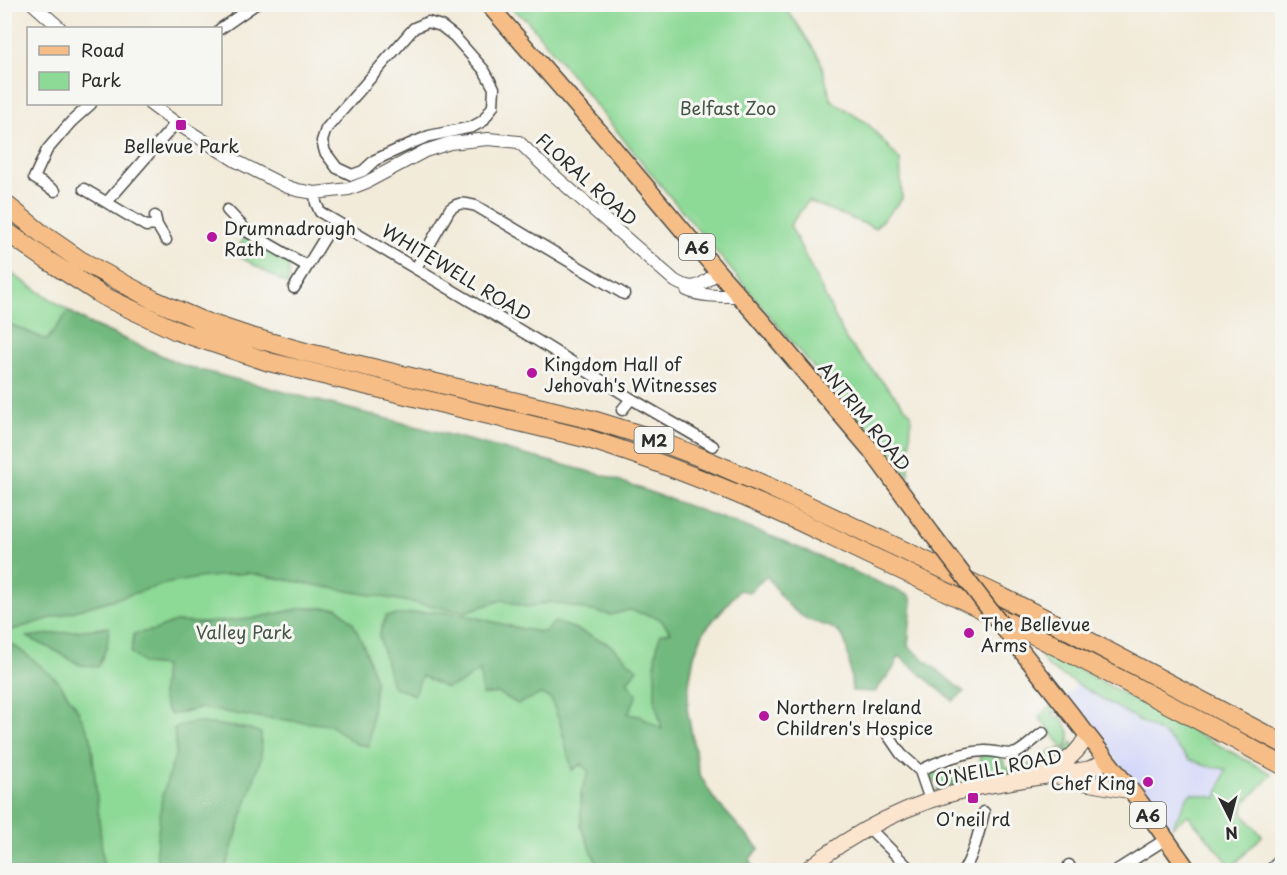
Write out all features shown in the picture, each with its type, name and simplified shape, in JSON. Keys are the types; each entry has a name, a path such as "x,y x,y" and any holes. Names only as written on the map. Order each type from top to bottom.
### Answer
{"highway":[{"name":"M2","path":"4,202 41,233 80,260 154,300 200,320 305,352 593,420 645,436 735,472 845,522 1046,619 1282,743"},
{"name":"M2","path":"4,230 103,296 189,335 280,364 585,438 696,477 773,509 1034,634 1282,765"}],"main road":[{"name":"ANTRIM ROAD","path":"488,4 870,449 1005,630 1131,791 1188,870"},
{"path":"1038,778 1074,755 1081,748 1087,735"},
{"name":"O'NEILL ROAD","path":"806,870 870,827 930,800 971,789 1089,769 1106,761"},
{"path":"1054,776 1131,791"}],"street":[{"path":"33,4 59,27"},
{"path":"235,4 240,15"},
{"path":"222,28 256,4"},
{"path":"428,22 441,26 454,36 484,70 494,88 493,106 483,121 472,127 429,136 388,153 375,160 363,171 352,175 337,168 325,152 322,141 326,129 414,28 428,22"},
{"path":"55,190 34,178 47,150 71,122 90,105"},
{"path":"151,105 236,161 271,180 297,190 315,193"},
{"path":"107,202 176,123"},
{"name":"FLORAL ROAD","path":"315,193 349,189 425,151 450,142 488,139 519,142 675,281 684,286"},
{"path":"388,153 396,167"},
{"path":"84,189 146,226 156,221 166,240"},
{"name":"WHITEWELL ROAD","path":"315,193 320,212 713,446"},
{"path":"416,268 450,209 457,203 465,203 476,206 624,294"},
{"path":"226,210 248,232 307,266"},
{"path":"294,288 335,221"},
{"path":"684,286 700,285 718,272"},
{"path":"684,286 695,293 739,296"},
{"path":"622,410 631,399"},
{"path":"920,771 936,763 974,752 988,750 1009,754 1017,753 1042,733"},
{"path":"888,735 902,754 920,771 930,800"},
{"path":"964,870 968,864 984,812"},
{"path":"870,827 911,870"},
{"path":"1118,870 1166,839"},
{"path":"1270,870 1282,858"}],"shaded area":[{"path":"1077,684 1167,737 1189,759 1226,769 1217,799 1188,796 1172,827 1065,697"}],"green space":[{"name":"Belfast Zoo","path":"506,5 783,5 820,59 831,100 868,124 900,160 902,199 875,228 808,201 790,225 847,341 911,414 909,476 807,360 667,193 527,20"},
{"path":"245,236 289,263 287,284 235,254"},
{"name":"Valley Park","path":"4,269 86,322 185,366 447,438 739,590 704,631 694,655 687,709 699,773 714,799 759,849 750,858 754,870 5,870"},
{"path":"69,311 86,322 185,366 606,476 776,538 910,596 912,602 908,646 964,692 953,701 899,656 893,669 875,692 852,691 848,654 842,636 830,627 798,614 783,599 767,576 749,592 739,590 704,631 694,655 687,709 699,773 714,799 759,849 750,858 754,870 600,870 581,827 581,792 589,772 582,764 572,770 560,723 551,699 541,694 518,704 498,693 482,695 480,670 461,683 446,688 422,676 414,695 392,686 379,636 386,616 419,613 451,613 544,632 555,622 609,644 637,669 627,682 637,695 628,714 639,716 662,729 655,702 655,657 660,634 671,632 659,618 629,610 611,615 551,602 526,607 502,600 465,612 248,573 165,584 5,632 5,322 47,340"},
{"path":"303,608 338,608 353,623 366,651 375,681 369,746 356,744 330,725 200,708 171,715 162,698 164,666 144,664 131,653 134,634 155,630 175,622 203,623 250,619"},
{"path":"109,627 107,646 98,667 80,665 27,637"},
{"path":"5,641 35,661 59,682 76,707 91,737 104,870 5,870"},
{"path":"1034,645 1272,774 1243,805 1243,814 1262,836 1232,867 1188,815 1172,827 1188,796 1192,793 1217,798 1226,769 1206,766 1189,759 1166,736 1048,667"},
{"path":"1051,706 1056,712 1053,714 1057,719 1060,716 1069,733 1065,750 1039,717"},
{"path":"194,722 250,729 261,733 261,758 225,870 159,870 156,850 162,797 176,752 174,728"},
{"path":"1072,742 1076,747 1047,768 936,791 940,787 985,775 938,785 932,779 931,774 940,767 943,774 981,763 979,756 998,757 1003,760 1007,768 1036,763 1050,752 1060,748 1062,751 1043,765 1003,773 1033,770 1051,762 1059,757"}],"place":[{"name":"Bellevue Park","path":"181,125"},
{"name":"Drumnadrough Rath","path":"212,237"},
{"name":"Kingdom Hall of Jehovah's Witnesses","path":"532,373"},
{"name":"The Bellevue Arms","path":"969,633"},
{"name":"Northern Ireland Children's Hospice","path":"764,716"},
{"name":"Chef King","path":"1148,782"},
{"name":"O'neil rd","path":"973,798"}]}
